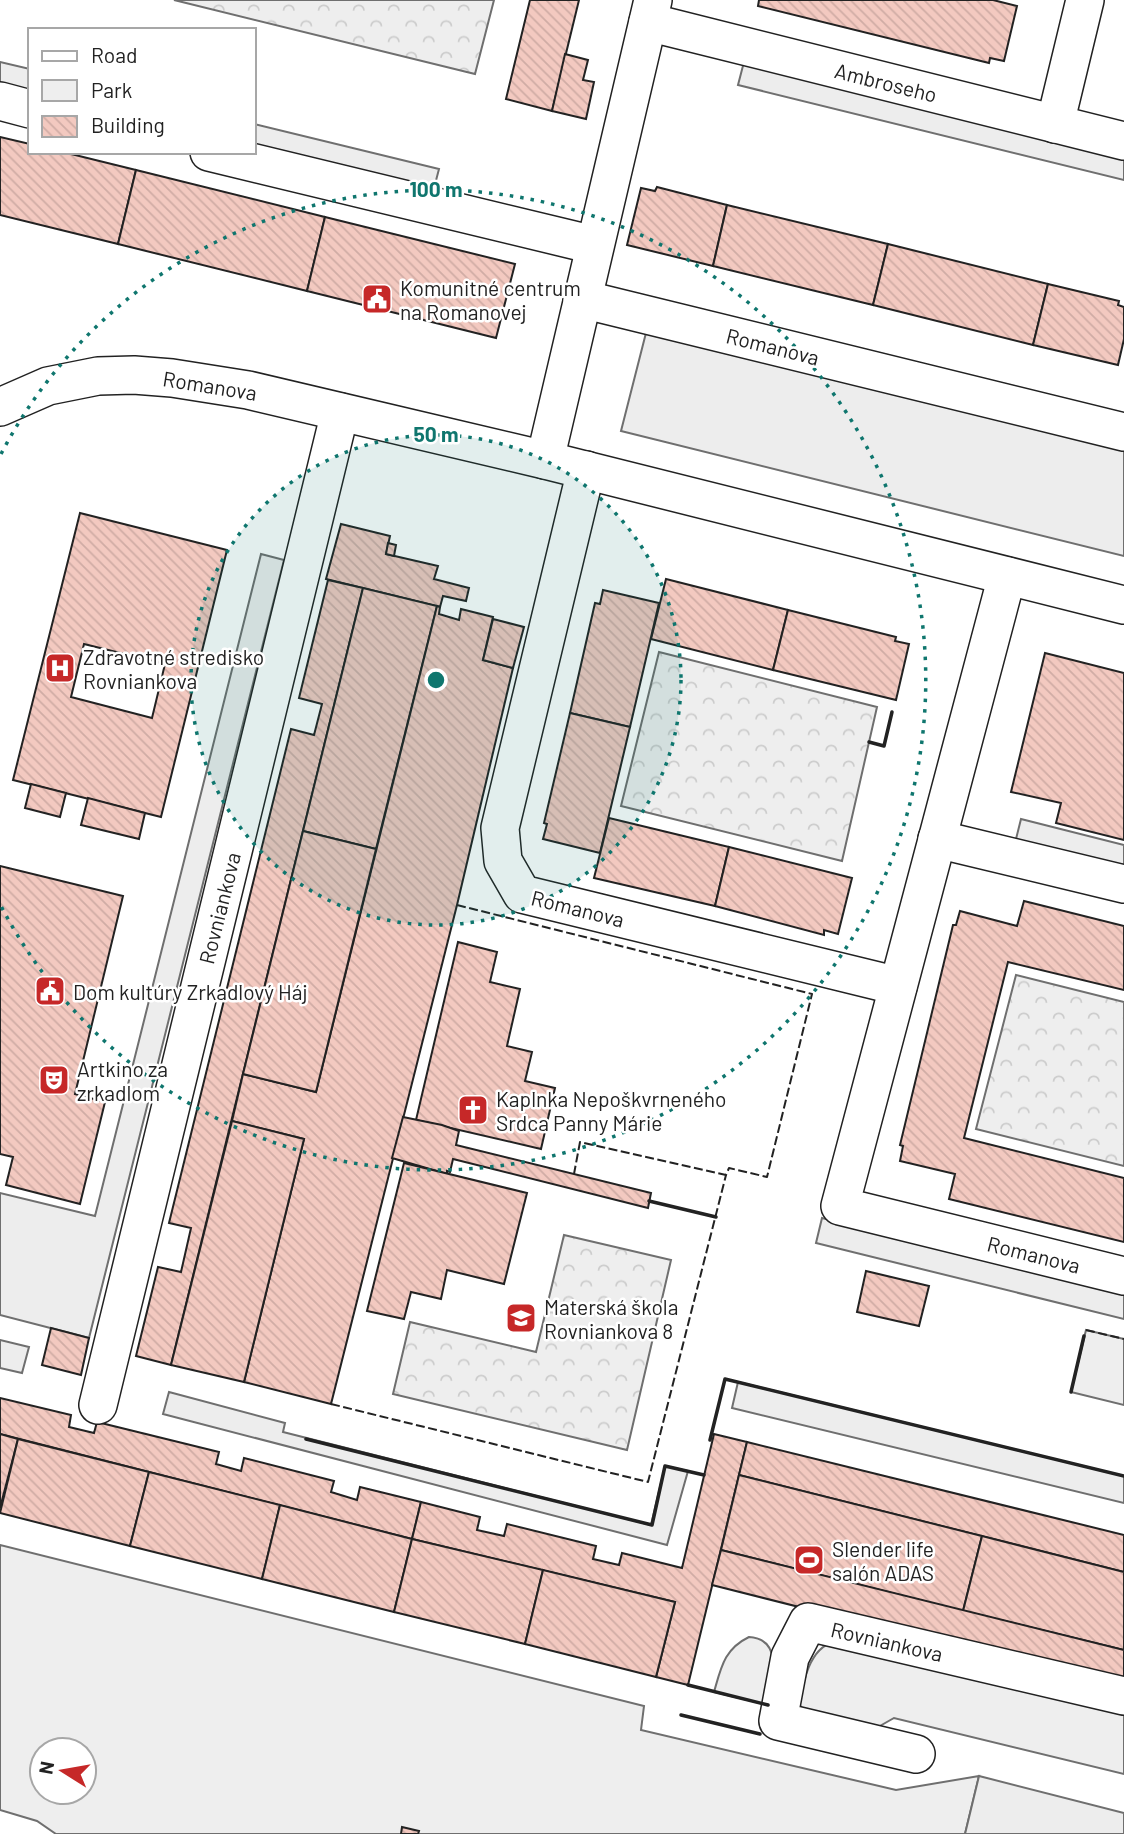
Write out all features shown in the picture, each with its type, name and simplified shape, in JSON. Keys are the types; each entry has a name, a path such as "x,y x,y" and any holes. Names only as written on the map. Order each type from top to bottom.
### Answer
{"street":[{"path":"1055,124 1085,0"},
{"name":"Ambroseho","path":"582,299 650,11 1124,141"},
{"path":"0,101 28,108"},
{"path":"217,154 594,245"},
{"path":"545,460 582,299"},
{"name":"Romanova","path":"582,299 1124,432"},
{"name":"Romanova","path":"0,407 48,386 97,376 134,375 236,388 586,470 1124,605"},
{"name":"Rovniankova","path":"98,1405 340,412"},
{"name":"Romanova","path":"586,470 500,828 503,861 522,894 898,986"},
{"name":"Romanova","path":"1007,576 840,1206 1124,1276"},
{"path":"937,839 1124,884"},
{"name":"Rovniankova","path":"916,1754 778,1721 790,1657 808,1622 1124,1696"}],"green space":[{"path":"174,0 494,0 475,74"},
{"path":"659,652 877,707 842,861 621,806"},
{"path":"1016,975 1124,1002 1124,1166 976,1129"},
{"path":"564,1235 671,1260 627,1450 393,1394 410,1322 536,1352"},
{"path":"1086,1330 1124,1339 1124,1405 1071,1392"},
{"path":"0,1545 644,1706 641,1730 896,1790 979,1776 965,1834 56,1834 37,1821 0,1810"},
{"path":"749,1637 760,1640 772,1653 773,1673 768,1705 714,1692 729,1653"},
{"path":"833,1642 1124,1714 1124,1774 894,1718 871,1731 806,1713 799,1704 808,1668 818,1652"}],"shaded area":[{"path":"745,58 1124,154 1124,180 738,85"},
{"path":"0,62 28,69 28,95 0,88"},
{"path":"256,124 439,169 433,192 256,149"},
{"path":"648,325 1124,442 1124,556 621,431"},
{"path":"261,554 284,560 89,1338 0,1315 0,1193 95,1216"},
{"path":"1021,819 1124,845 1124,871 1015,843"},
{"path":"822,1218 1124,1293 1124,1319 816,1243"},
{"path":"0,1340 29,1347 22,1373 0,1368"},
{"path":"738,1382 1124,1476 1124,1503 732,1408"},
{"path":"169,1392 285,1423 283,1432 651,1525 665,1466 688,1471 667,1545 163,1414"},
{"path":"979,1776 1124,1813 1124,1834 965,1834"}],"building":[{"path":"530,0 579,0 552,111 506,99"},
{"path":"759,0 993,0 1017,6 1004,61 990,58 989,63 758,6"},
{"path":"565,54 588,60 583,80 594,82 586,119 552,111"},
{"path":"0,137 28,144 28,154 71,154 136,170 118,244 0,215"},
{"path":"136,170 325,217 307,291 118,244"},
{"path":"657,187 727,205 713,266 627,245 641,188 655,191"},
{"path":"727,205 888,244 873,305 713,266"},
{"path":"325,217 515,264 496,338 307,291"},
{"path":"888,244 1048,284 1033,345 873,305"},
{"path":"1048,284 1119,301 1118,305 1124,307 1124,339 1118,365 1033,345"},
{"name":"Zdravotné stredisko Rovniankova","path":"80,513 227,550 161,817 13,780","holes":["84,644 165,664 152,718 71,697"]},
{"path":"341,524 390,536 386,554 438,566 434,579 469,588 466,601 443,596 440,607 326,579"},
{"path":"388,543 396,545 394,556 386,554"},
{"path":"666,579 788,610 773,670 651,639"},
{"path":"328,580 363,588 171,1365 136,1356 158,1267 181,1272 191,1228 169,1223 291,729 314,735 322,704 299,698"},
{"path":"363,588 437,606 376,849 303,831"},
{"path":"603,590 659,603 630,727 570,713 595,603 600,604"},
{"path":"437,606 440,607 439,614 459,620 461,609 493,617 483,660 513,668 457,905 331,1404 244,1382 304,1139 232,1121 243,1074 316,1092"},
{"path":"788,610 896,637 895,641 909,644 896,700 773,670"},
{"path":"493,619 524,627 513,668 483,660"},
{"path":"1045,653 1124,673 1124,840 1056,823 1061,803 1011,792"},
{"path":"570,713 630,727 600,853 543,839 547,824 544,823"},
{"path":"31,784 66,793 60,817 25,808"},
{"path":"88,798 145,813 139,839 81,825"},
{"path":"609,818 729,847 715,906 594,878"},
{"path":"303,831 376,849 316,1092 243,1074"},
{"path":"729,847 852,878 838,934 824,930 824,935 715,906"},
{"name":"Dom kultúry Zrkadlový Háj","path":"0,866 123,896 75,1094 105,1102 80,1204 6,1185 13,1157 0,1154"},
{"path":"1024,901 1124,926 1124,990 1008,962 964,1138 1124,1178 1124,1242 949,1199 955,1174 900,1161 903,1146 900,1145 953,925 956,925 960,911 1017,926"},
{"path":"458,942 497,952 490,982 520,989 507,1046 532,1052 525,1081 555,1088 541,1149 416,1120"},
{"path":"403,1117 459,1131 456,1145 651,1193 648,1208 453,1159 447,1174 392,1158"},
{"path":"232,1121 304,1139 244,1382 171,1365"},
{"path":"404,1163 527,1193 504,1284 447,1270 441,1299 411,1292 404,1319 367,1311"},
{"path":"866,1271 929,1286 919,1326 857,1312"},
{"path":"51,1328 89,1338 81,1375 42,1365"},
{"path":"0,1398 71,1415 69,1427 94,1433 97,1422 219,1452 216,1464 241,1471 244,1458 334,1481 331,1492 357,1500 360,1487 421,1502 412,1539 0,1434"},
{"path":"0,1434 18,1439 0,1508"},
{"path":"714,1434 747,1442 688,1685 656,1677 675,1602 412,1539 421,1502 480,1517 477,1530 504,1536 507,1524 596,1546 593,1559 619,1565 622,1553 682,1568"},
{"path":"18,1439 149,1472 130,1546 0,1513"},
{"path":"747,1442 1124,1535 1124,1572 739,1475"},
{"path":"149,1472 280,1505 262,1579 130,1546"},
{"path":"739,1475 982,1536 963,1611 721,1550"},
{"path":"280,1505 412,1539 394,1612 262,1579"},
{"path":"982,1536 1124,1572 1124,1650 963,1611"},
{"path":"412,1539 543,1570 525,1644 394,1612"},
{"path":"721,1550 1124,1650 1124,1689 712,1585"},
{"path":"543,1570 675,1602 656,1677 525,1644"},
{"path":"402,1827 419,1831 418,1834 401,1834"}],"fence":[{"path":"457,905 812,994 767,1177 729,1168 726,1175 580,1142 574,1174"},
{"path":"331,1404 648,1482 726,1175"},
{"path":"1086,1330 1124,1339"}],"wall":[{"path":"869,742 884,746 892,712"},
{"path":"649,1201 716,1217"},
{"path":"1071,1392 1084,1336"},
{"path":"710,1440 725,1379 1124,1476"},
{"path":"306,1439 652,1525 665,1466 704,1475"},
{"path":"688,1685 768,1705"},
{"path":"681,1715 760,1734"}],"place":[{"name":"Komunitné centrum na Romanovej","path":"377,299"},
{"name":"Zdravotné stredisko Rovniankova","path":"60,668"},
{"name":"Dom kultúry Zrkadlový Háj","path":"50,991"},
{"name":"Artkino za zrkadlom","path":"54,1080"},
{"name":"Kaplnka Nepoškvrneného Srdca Panny Márie","path":"473,1110"},
{"name":"Materská škola Rovniankova 8","path":"521,1318"},
{"name":"Slender life salón ADAS","path":"809,1560"}]}
